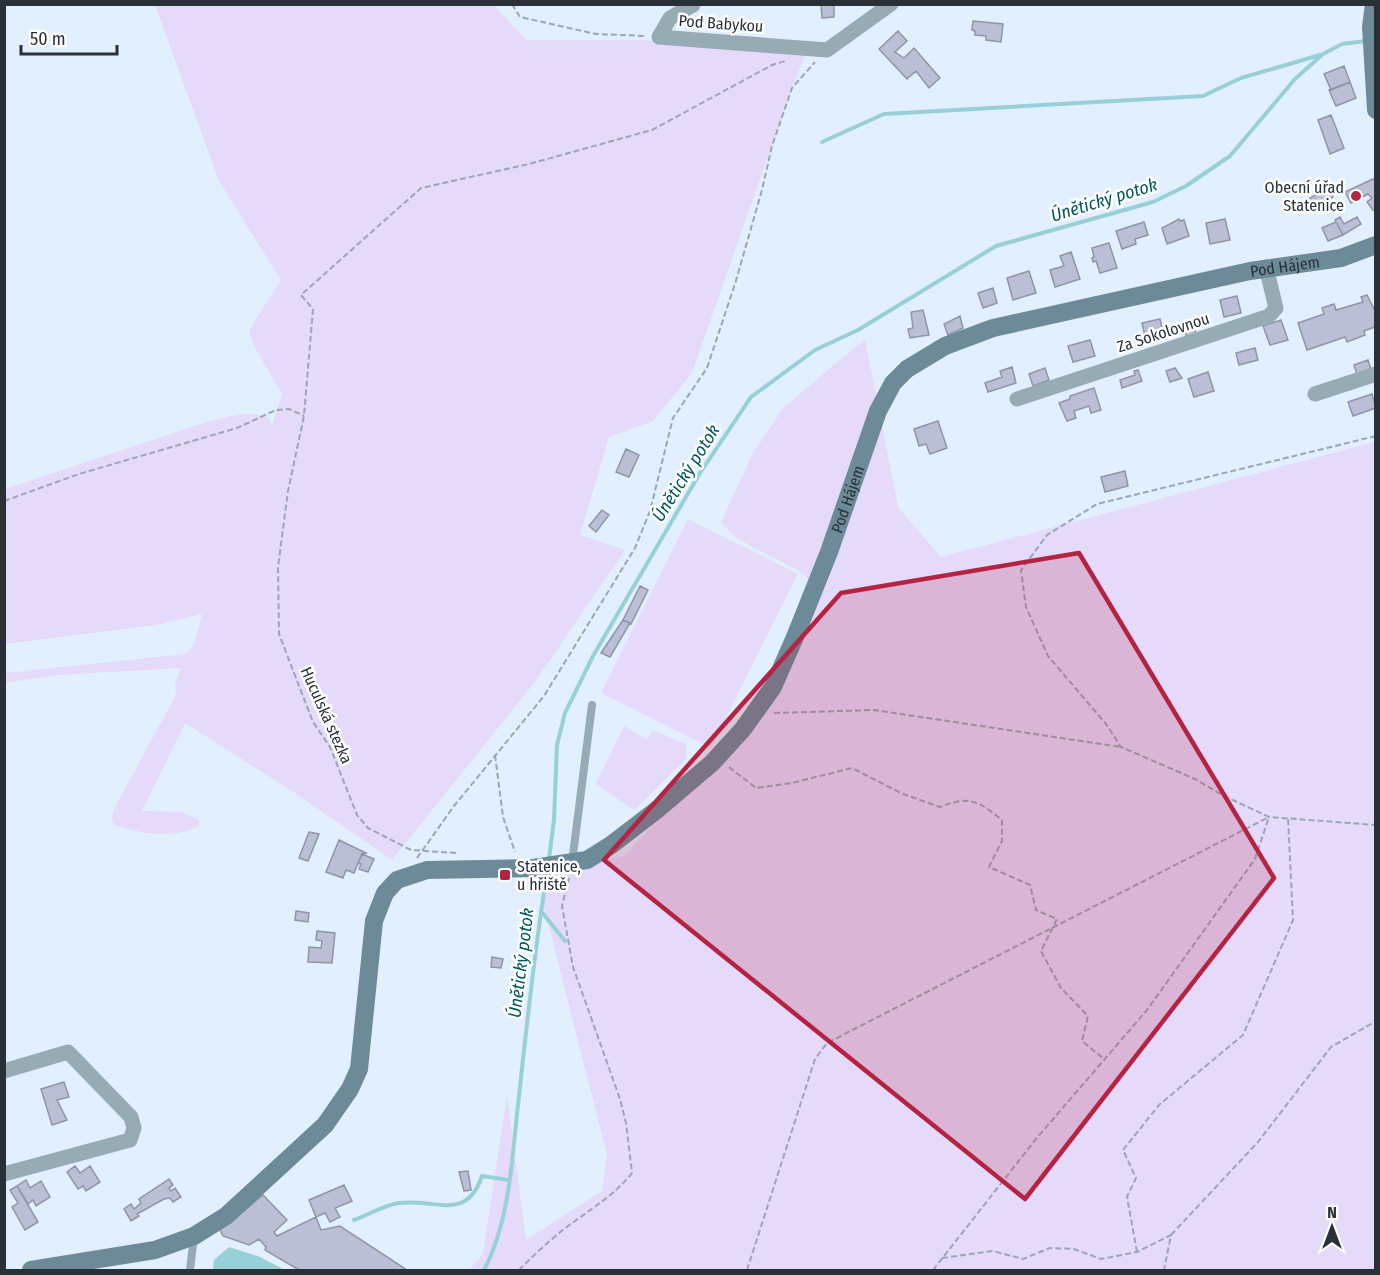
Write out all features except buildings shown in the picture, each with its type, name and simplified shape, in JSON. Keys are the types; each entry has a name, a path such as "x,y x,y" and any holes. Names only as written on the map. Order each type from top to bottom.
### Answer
{"street":[{"path":"827,50 891,4"},
{"path":"1374,4 1371,27 1376,111"},
{"name":"Pod Babykou","path":"693,5 670,18 659,37 827,50"},
{"name":"Pod Hájem","path":"412,873 439,869 567,868 587,860 611,845 717,757 756,713 773,687 829,552 878,411 899,375 938,350 985,330 1266,267 1341,258 1376,245"},
{"name":"Za Sokolovnou","path":"1017,399 1269,316 1276,308 1266,267"},
{"path":"1315,394 1376,374"},
{"path":"31,1270 175,1245 194,1236 226,1216 325,1125 350,1089 362,1050 374,921 385,893 397,880 412,873"},
{"path":"4,1071 68,1052 131,1117 134,1128 130,1140 4,1174"}],"lane":[{"path":"567,868 592,705"},
{"path":"190,1270 194,1236"}],"path":[{"path":"512,4 520,17 596,34 659,37"},
{"path":"412,873 421,849 544,696 635,548 650,511 673,418 707,368 762,190 772,146 792,88 827,50"},
{"name":"Huculská stezka","path":"463,855 446,850 411,849 368,828 357,815 330,747 313,722 279,634 278,567 288,491 304,416 313,309 301,295 421,188 529,164 652,130 772,65 794,59"},
{"path":"4,501 79,474 237,428 276,410 289,409 304,416"},
{"path":"1121,747 1106,724 1048,656 1026,607 1021,570 1047,535 1097,504 1376,436"},
{"path":"756,713 874,710 1121,747 1195,779 1222,795 1269,817 1376,825"},
{"path":"495,756 503,817 514,851 533,868"},
{"path":"717,757 756,788 792,783 852,768 903,794 940,807 957,800 978,802 1002,820 1002,841 988,867 1030,885 1036,910 1057,920 1041,951 1061,988 1088,1016 1082,1041 1104,1059"},
{"path":"747,1270 815,1059 828,1043 1269,817"},
{"path":"933,1270 1104,1059 1147,1010 1255,859 1269,817"},
{"path":"1137,1252 1127,1197 1136,1178 1123,1150 1159,1105 1243,1035 1293,920 1288,817"},
{"path":"519,1270 574,1221 601,1204 620,1188 632,1173 626,1123 620,1099 573,967 562,906 567,868"},
{"path":"942,1258 993,1251 1023,1259 1050,1248 1074,1248 1101,1259 1137,1252 1171,1235 1258,1142 1331,1047 1376,1021"},
{"path":"1164,1270 1171,1235"}],"highlighted area":[{"path":"1079,553 1274,878 1025,1199 604,860 841,593"}],"shaded area":[{"path":"155,5 493,5 527,40 811,41 792,88 692,373 653,421 609,437 580,535 625,550 535,682 392,860 292,791 185,723 142,811 181,812 199,820 199,826 179,833 157,834 115,825 111,820 114,809 176,695 175,684 181,668 58,675 5,683 4,673 186,654 194,645 202,614 156,625 5,644 5,489 230,416 261,415 269,418 272,426 282,394 255,348 249,330 281,280 219,181"},
{"path":"865,339 898,507 941,557 1375,442 1375,1270 469,1270 483,1254 507,1095 526,1240 602,1191 607,1155 543,903 540,876 624,856 749,723 822,590 799,571 736,538 721,522 753,453 784,407"},
{"path":"688,519 798,574 711,748 601,693"},
{"path":"624,726 647,740 653,730 686,744 686,759 634,810 596,784"},
{"path":"229,1247 258,1256 285,1270 213,1270 214,1260"}],"waterway":[{"name":"Únětický potok","path":"549,859 554,820 557,745 565,713 593,656 700,473 751,397 815,350 858,330 996,246 1153,202 1186,186 1230,156 1295,79 1323,54 1342,44 1366,41"},
{"path":"822,142 884,114 1203,96 1241,78 1320,55"},
{"name":"Únětický potok","path":"484,1270 500,1229 509,1185 547,873"},
{"path":"541,911 565,941"},
{"path":"354,1220 399,1203 458,1204 467,1199 475,1190 482,1176 509,1180"}],"place":[{"name":"Obecní úřad Statenice","path":"1356,196"},
{"name":"Statenice, u hřiště","path":"505,875"}]}
